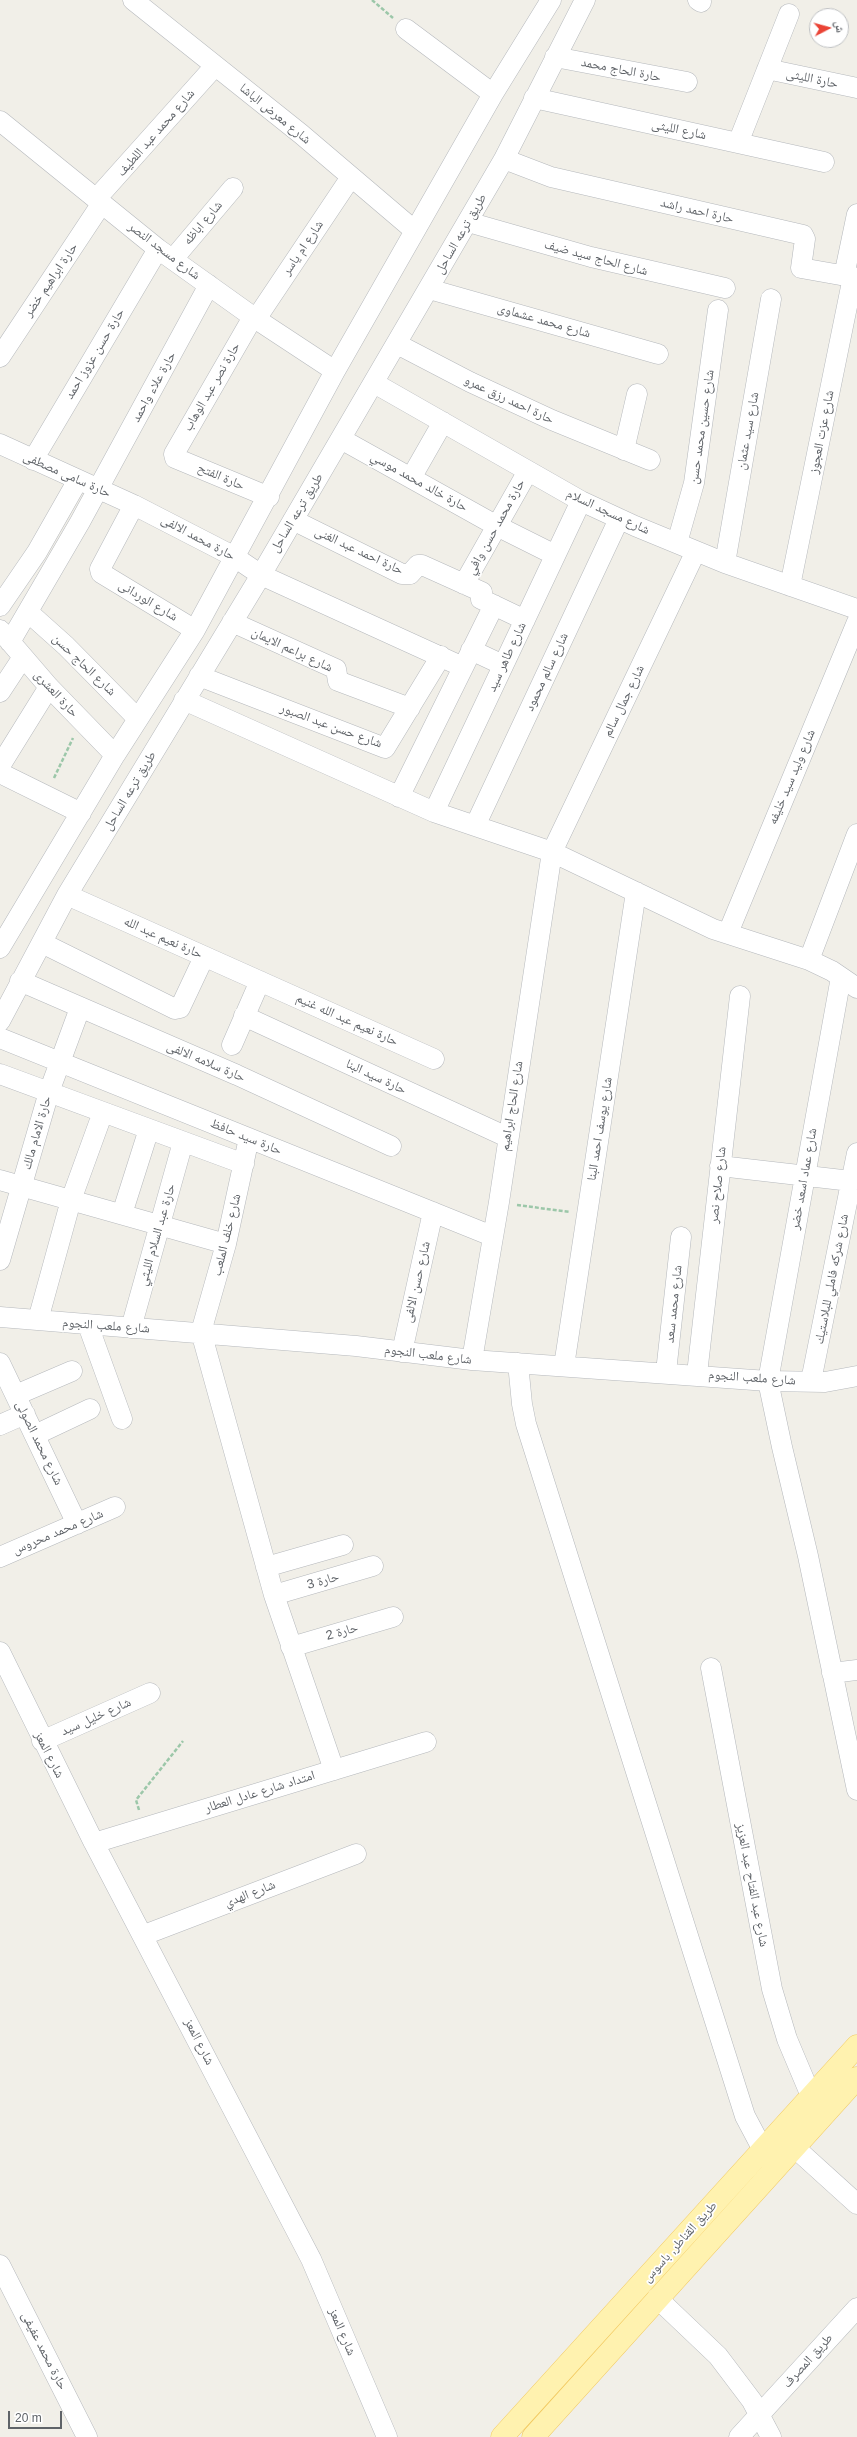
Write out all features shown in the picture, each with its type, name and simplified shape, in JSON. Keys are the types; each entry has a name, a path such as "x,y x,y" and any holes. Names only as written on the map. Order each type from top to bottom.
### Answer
{"main road":[{"name":"طريق القناطر, باسوس","path":"533,2437 657,2298 786,2140 812,2096 857,2046"},
{"name":"طريق القناطر, باسوس","path":"502,2437 763,2150 786,2140 857,2078"}],"street":[{"name":"شارع معرض الباشا","path":"133,0 351,177 415,231"},
{"path":"0,948 115,755 195,630 233,556 268,497 335,372 493,94 551,0"},
{"name":"طريق ترعه الساحل","path":"0,1021 20,981 67,896 184,700 261,575 504,160 534,98 585,0"},
{"name":"حارة الليثى","path":"738,143 789,14"},
{"path":"406,28 493,94"},
{"name":"حارة الحاج محمد","path":"555,57 687,82"},
{"name":"شارع محمد عبد اللطيف","path":"99,201 215,66"},
{"name":"حارة الليثى","path":"767,69 857,88"},
{"name":"شارع الليثى","path":"534,98 824,162"},
{"name":"شارع مسجد النصر","path":"0,121 165,254 254,318 335,372"},
{"name":"حارة احمد راشد","path":"504,160 551,177 803,235 805,239 801,268 851,277"},
{"name":"شارع ام ياسر","path":"254,318 351,177"},
{"name":"شارع اباظه","path":"165,254 233,188"},
{"name":"حارة ابراهيم خضر","path":"0,357 99,201"},
{"name":"شارع عزت العجوز","path":"790,586 851,277 857,214"},
{"name":"شارع الحاج سيد ضيف","path":"468,222 591,257 725,288"},
{"name":"حارة حسن عزوز احمد","path":"32,460 165,254"},
{"name":"حارة علاء واحمد","path":"5,636 28,612 98,489 209,285"},
{"name":"شارع محمد عشماوى","path":"429,289 658,354"},
{"name":"شارع سيد عثمان","path":"725,563 771,299"},
{"name":"شارع حسين محمد حسن","path":"678,544 694,487 718,310"},
{"name":"حارة نصر عبد الوهاب","path":"174,457 254,318"},
{"name":"حارة احمد رزق عمرو","path":"397,344 470,382 650,460"},
{"name":"شارع مسجد السلام","path":"374,383 580,501 619,519 725,563 857,610"},
{"path":"624,450 637,394"},
{"path":"411,478 443,422"},
{"name":"حارة خالد محمد موسي","path":"341,439 497,526 555,555"},
{"name":"حارة سامى مصطفى","path":"0,444 32,460 134,504"},
{"name":"حارة الفتح","path":"174,457 268,497"},
{"name":"حارة محمد حسن وافي","path":"464,584 528,471"},
{"path":"0,606 37,552 78,480"},
{"name":"شارع طاهر سيد","path":"434,812 580,501"},
{"name":"حارة محمد الالفى","path":"134,504 233,556 261,575 441,656 467,658 503,665"},
{"name":"شارع الوردانى","path":"134,504 100,568 101,573 195,630"},
{"name":"شارع سالم محمود","path":"475,826 619,519"},
{"name":"حارة احمد عبد الغنى","path":"293,520 402,574 410,574 418,565 422,565 464,584"},
{"name":"شارع جمال سالم","path":"552,852 696,551"},
{"path":"464,584 483,592 481,599 525,620"},
{"path":"398,797 494,605"},
{"name":"شارع وليد سيد خليفه","path":"728,933 857,610"},
{"name":"شارع الحاج حسن","path":"28,612 76,656 138,719"},
{"name":"شارع براعم الايمان","path":"232,622 336,669 338,681 410,708"},
{"name":"حارة العشرى","path":"5,636 49,687 115,755"},
{"name":"شارع حسن عبد الصبور","path":"199,676 385,748 441,656"},
{"path":"0,692 23,657"},
{"path":"0,766 49,687"},
{"path":"184,700 434,812 552,852 713,929 809,960 841,977 857,988"},
{"path":"0,773 81,813"},
{"path":"809,960 857,834"},
{"name":"شارع الحاج ابراهيم","path":"472,1360 499,1202 507,1137 552,852"},
{"name":"شارع يوسف احمد البنا","path":"564,1366 636,892"},
{"name":"حارة نعيم عبد الله","path":"67,896 260,981"},
{"path":"42,943 175,1009 180,1008 204,957"},
{"name":"شارع عماد اسعد خضر","path":"768,1381 841,977"},
{"name":"حارة سلامه الالفى","path":"20,981 237,1075 391,1146"},
{"path":"232,1046 260,981"},
{"name":"حارة نعيم عبد الله غنيم","path":"260,981 434,1059"},
{"name":"شارع صلاح نصر","path":"697,1374 740,996"},
{"name":"حارة الامام مالك","path":"0,1260 49,1092 80,1008"},
{"name":"حارة سيد البنا","path":"244,1016 507,1137"},
{"name":"حارة سيد حافظ","path":"0,1038 492,1236"},
{"path":"0,1074 244,1164"},
{"path":"38,1320 71,1200 103,1112"},
{"path":"122,1214 149,1129"},
{"name":"شارع خلف الملعب","path":"201,1332 226,1244 249,1138"},
{"name":"حارة عبد السلام الليثي","path":"131,1328 183,1142"},
{"name":"شارع شركه فاملي للبلاستيك","path":"811,1381 857,1153"},
{"path":"720,1166 851,1182"},
{"path":"0,1180 226,1244"},
{"name":"شارع حسن الالفى","path":"402,1352 433,1212"},
{"name":"شارع محمد سعد","path":"666,1372 681,1237"},
{"name":"شارع ملعب النجوم","path":"0,1317 88,1325 201,1332 472,1360 697,1374 768,1381 825,1382 857,1376"},
{"path":"88,1325 122,1419"},
{"path":"201,1332 274,1595 334,1770"},
{"path":"518,1363 520,1390 526,1424 745,2116 763,2150"},
{"name":"شارع محمد الصولى","path":"2,1369 16,1395 77,1524"},
{"path":"16,1395 72,1371"},
{"path":"768,1381 857,1790"},
{"path":"35,1435 90,1409"},
{"path":"0,1425 25,1414"},
{"name":"شارع محمد محروس","path":"0,1557 115,1507"},
{"path":"266,1567 343,1545"},
{"name":"حارة 3","path":"274,1595 373,1566"},
{"name":"حارة 2","path":"291,1647 393,1617"},
{"name":"شارع المعز","path":"0,1652 42,1741 94,1843 144,1935 311,2259 387,2437"},
{"name":"شارع عبد الفتاح عبد العزيز","path":"711,1668 773,1996 787,2039 812,2096"},
{"path":"832,1673 857,1670"},
{"name":"شارع خليل سيد","path":"42,1741 150,1693"},
{"name":"امتداد شارع عادل العطار","path":"94,1843 426,1742"},
{"name":"شارع الهدي","path":"144,1935 356,1854"},
{"path":"786,2140 857,2204"},
{"name":"حارة محمد عفيفى","path":"0,2265 87,2437"},
{"path":"657,2298 718,2356 759,2415 771,2437"},
{"name":"طريق المصرف","path":"739,2437 857,2308"}],"path":[{"path":"372,0 406,28"},
{"path":"46,796 81,721"},
{"path":"499,1202 587,1214"},
{"path":"143,1828 136,1800 183,1742"}]}
